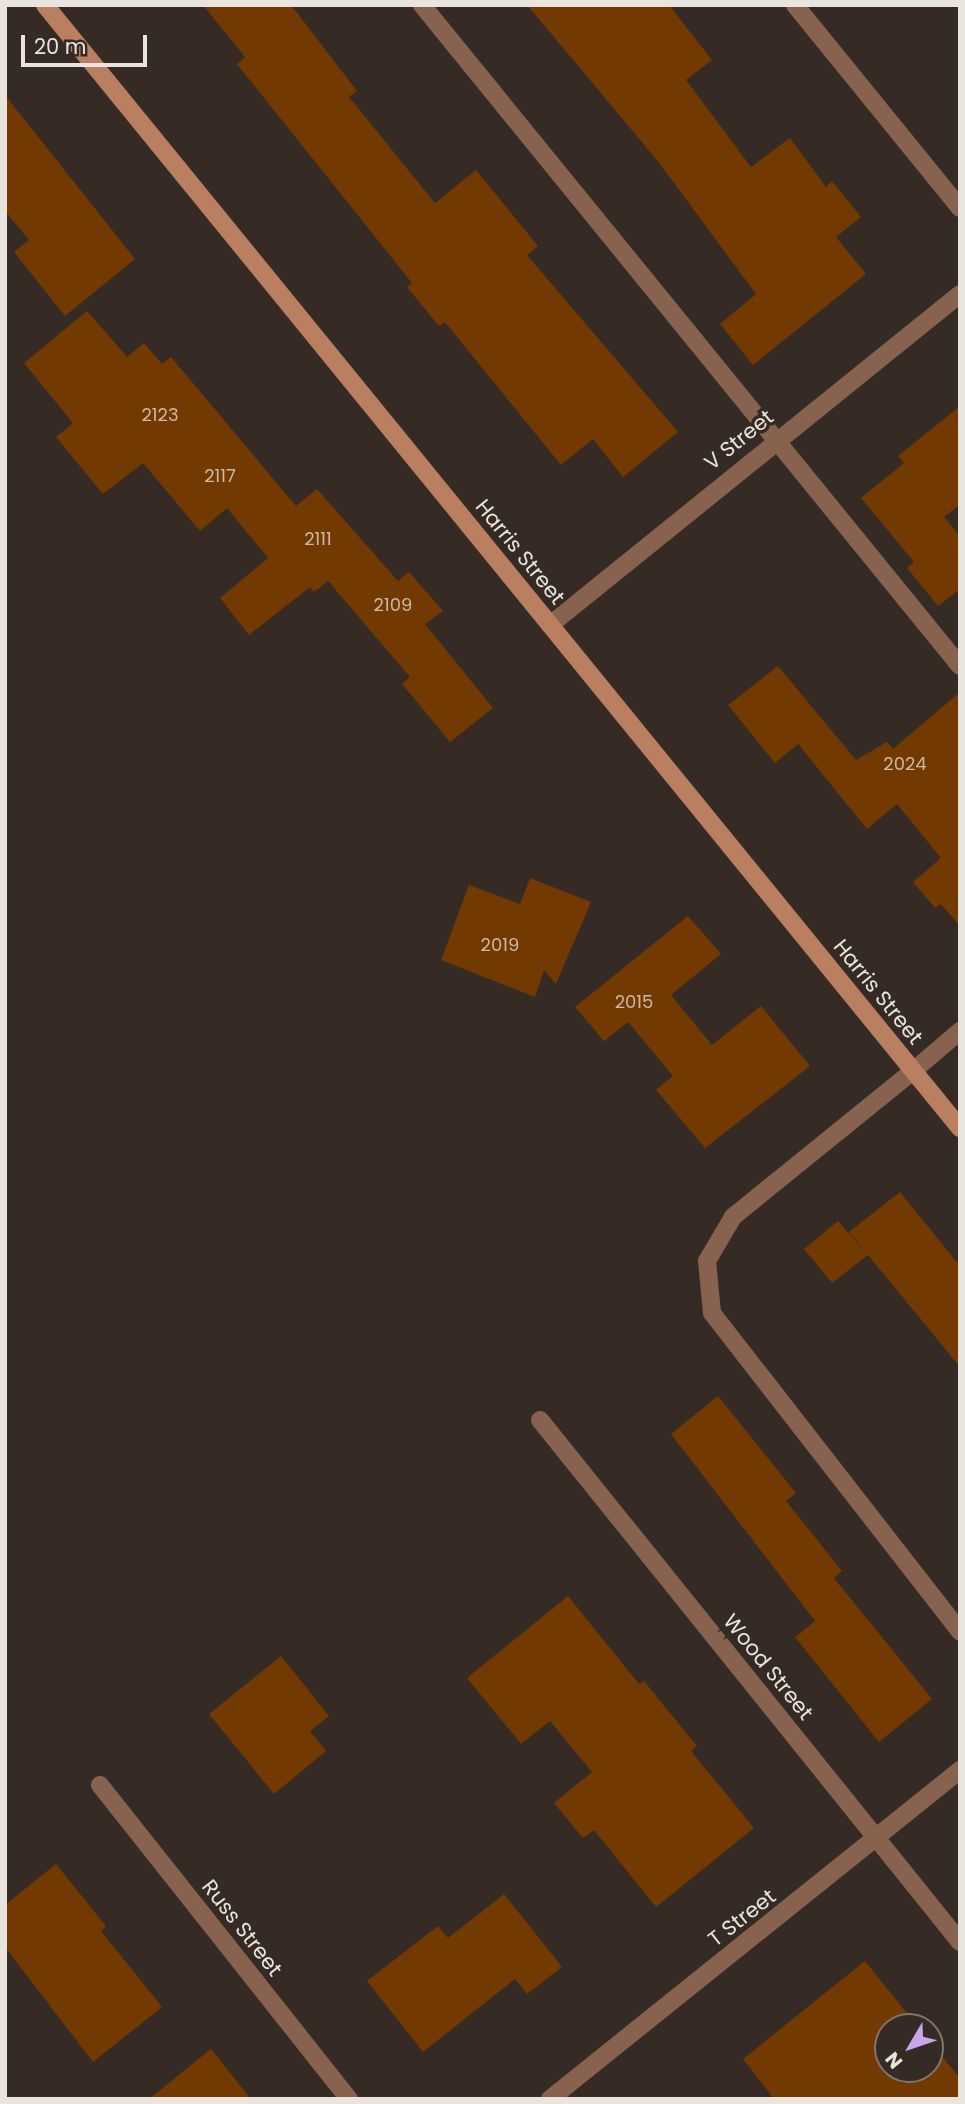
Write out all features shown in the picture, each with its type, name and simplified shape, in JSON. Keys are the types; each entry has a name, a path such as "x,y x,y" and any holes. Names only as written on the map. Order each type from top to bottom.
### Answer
{"main road":[{"name":"Harris Street","path":"48,6 960,1128"}],"street":[{"path":"422,5 774,441 960,666"},
{"path":"795,5 960,208"},
{"name":"V Street","path":"550,625 774,441 960,294"},
{"path":"960,1031 733,1217 707,1261 712,1313 960,1632"},
{"name":"Wood Street","path":"540,1420 960,1942"},
{"name":"T Street","path":"550,2099 960,1770"},
{"name":"Russ Street","path":"100,1785 349,2099"}],"building":[{"path":"203,5 291,5 357,91 349,97 435,203 476,170 538,246 527,255 678,432 623,477 593,439 561,465 445,322 439,326 407,287 412,283 237,64 245,57"},
{"path":"527,5 669,5 712,60 686,80 751,167 790,138 826,187 832,181 861,217 836,237 866,274 753,365 720,324 756,294 657,160"},
{"path":"5,95 135,259 65,316 14,252 29,240 5,211"},
{"path":"87,311 127,357 144,343 162,364 171,357 296,506 317,489 398,581 409,572 443,611 425,624 493,708 450,742 402,684 410,677 328,581 314,592 310,587 249,635 220,598 268,558 227,508 200,531 143,463 103,494 56,437 73,423 24,363"},
{"path":"960,406 960,505 944,517 960,536 960,589 938,606 907,568 914,562 861,498 904,463 898,456"},
{"path":"778,666 856,760 887,742 893,749 960,692 960,926 941,904 935,908 913,882 941,858 897,804 867,829 798,744 775,763 728,705"},
{"path":"530,878 591,902 556,984 544,970 535,997 441,960 469,885 520,904"},
{"path":"688,916 721,954 671,995 712,1045 761,1006 810,1066 705,1148 656,1090 673,1076 628,1022 604,1041 575,1007"},
{"path":"900,1192 960,1266 960,1367 849,1232"},
{"path":"838,1221 868,1255 832,1283 804,1249"},
{"path":"718,1396 796,1493 786,1501 842,1571 834,1578 932,1699 879,1742 795,1637 815,1621 671,1434"},
{"path":"568,1596 639,1684 644,1681 697,1746 691,1751 754,1828 656,1907 594,1830 583,1838 554,1803 592,1772 550,1721 521,1744 467,1678"},
{"path":"281,1656 329,1716 310,1731 326,1751 274,1794 209,1714"},
{"path":"56,1864 106,1926 101,1931 162,2007 93,2062 5,1947 5,1905"},
{"path":"504,1894 562,1967 527,1994 515,1979 423,2052 367,1981 438,1926 448,1938"},
{"path":"865,1961 907,2013 874,2013 874,2083 944,2083 944,2059 960,2078 960,2099 774,2099 743,2059"},
{"path":"211,2049 251,2099 149,2099"}]}
